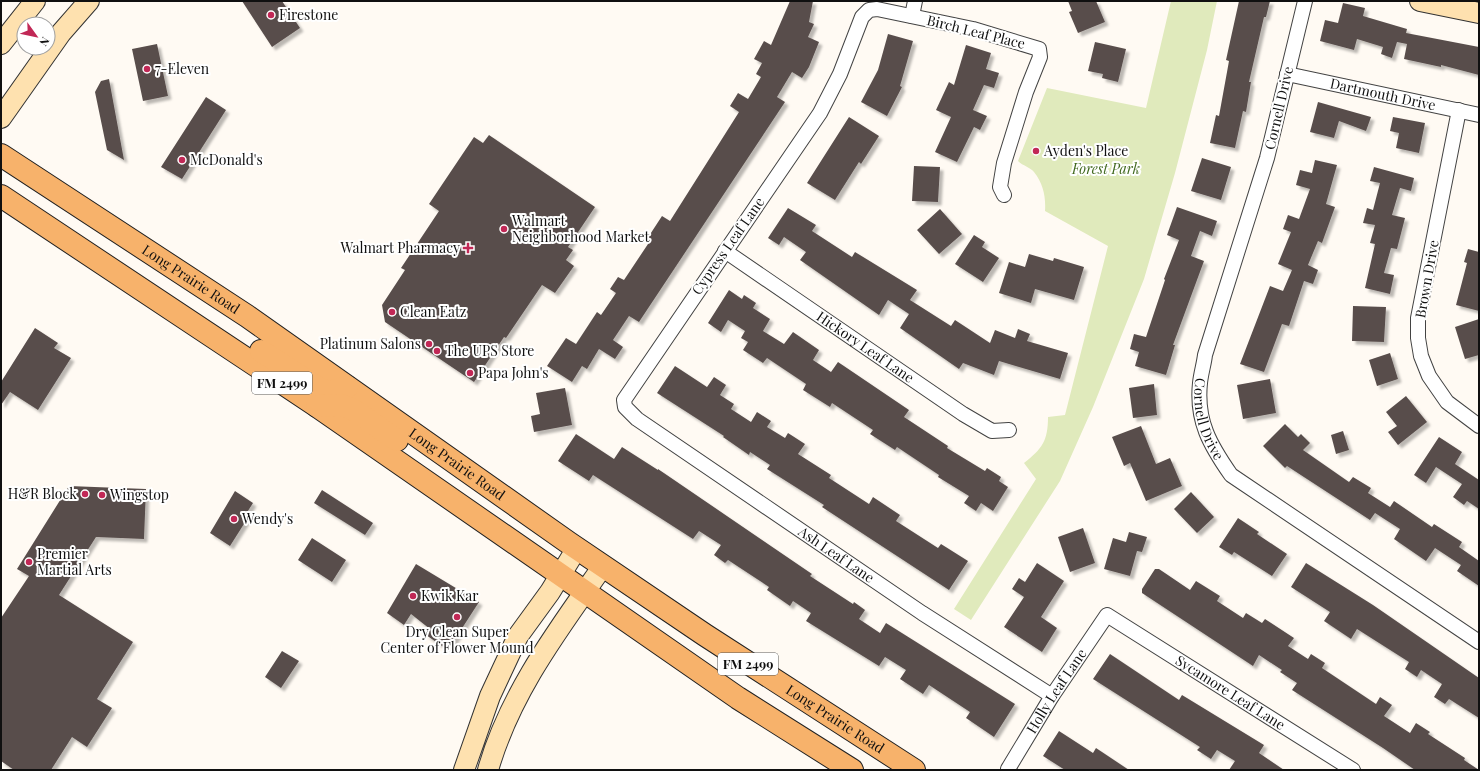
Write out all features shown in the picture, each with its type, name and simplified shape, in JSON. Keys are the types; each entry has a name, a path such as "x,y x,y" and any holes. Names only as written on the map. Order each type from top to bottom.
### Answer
{"main road":[{"path":"1,44 36,1"},
{"path":"1,118 60,33 89,1"},
{"path":"1420,1 1479,13"},
{"name":"Long Prairie Road","path":"1,155 185,274 603,566 769,678 914,770"},
{"name":"FM 2499","path":"1,196 316,406 738,698 852,770"},
{"path":"190,321 227,331 320,389 329,392 347,386"},
{"path":"316,406 341,405 352,409 418,453 438,451"},
{"path":"464,770 500,671 518,636 578,548"},
{"path":"488,770 518,693 538,660 603,566"}],"street":[{"path":"912,16 915,1"},
{"name":"Cornell Drive","path":"1305,1 1255,201 1205,355 1200,381 1200,417 1218,458 1231,475 1479,642"},
{"name":"Birch Leaf Place","path":"834,85 851,48 862,17 869,10 877,9 973,29 1039,49 1040,57 1026,92 1004,163 1000,187 1004,194"},
{"name":"Dartmouth Drive","path":"1287,74 1479,115"},
{"name":"Cypress Leaf Lane","path":"625,407 624,400 628,392 820,113 834,85"},
{"name":"Brown Drive","path":"1459,110 1418,318 1418,338 1421,356 1429,376 1447,402 1479,426"},
{"name":"Hickory Leaf Lane","path":"725,251 963,414 992,432 1009,430"},
{"name":"Ash Leaf Lane","path":"625,407 637,420 915,608 1052,696"},
{"name":"Holly Leaf Lane","path":"1009,770 1052,696 1107,615"},
{"name":"Sycamore Leaf Lane","path":"1107,615 1353,770"}],"green space":[{"name":"Forest Park","path":"1171,1 1217,1 1207,50 1175,173 1144,279 1093,407 1060,481 971,620 954,609 1036,479 1024,463 1040,449 1043,444 1047,432 1048,417 1065,415 1108,246 1045,211 1044,195 1040,181 1032,170 1018,161 1047,88 1146,108"}],"building":[{"name":"Firestone","path":"242,1 282,1 300,28 272,47"},
{"path":"790,1 813,1 809,22 814,24 808,37 819,42 809,67 802,78 792,72 777,97 785,102 639,322 629,316 613,340 623,347 615,359 599,349 587,369 582,366 572,382 547,366 566,338 576,344 597,312 601,315 616,293 610,289 618,277 624,280 650,241 647,239 662,216 670,221 739,112 730,106 738,93 748,99 761,77 756,74 762,63 754,59 764,41 771,45"},
{"path":"1068,1 1096,1 1105,22 1078,33 1069,12 1072,11"},
{"path":"1239,1 1270,1 1266,17 1264,17 1249,82 1251,82 1246,112 1243,111 1235,148 1210,143 1216,115 1219,116 1229,61 1226,60"},
{"path":"1343,3 1365,8 1363,16 1407,29 1406,33 1479,47 1479,75 1441,65 1441,67 1404,59 1407,44 1397,42 1392,58 1381,54 1383,47 1357,39 1354,50 1320,41 1325,20 1338,23"},
{"path":"888,34 913,41 900,86 902,87 887,116 861,102 878,70"},
{"path":"1095,42 1126,49 1118,82 1102,78 1103,74 1088,71"},
{"path":"157,44 168,96 143,101 132,49"},
{"path":"966,45 991,53 986,69 999,73 994,88 984,85 973,110 987,116 980,130 974,127 957,162 935,152 951,117 936,110 949,82 954,85"},
{"path":"109,79 124,160 107,150 95,92 101,81"},
{"path":"206,97 226,110 182,179 161,167"},
{"path":"1318,102 1371,117 1366,131 1339,121 1334,138 1310,132"},
{"path":"849,117 879,136 861,164 859,162 835,200 807,183"},
{"path":"1393,117 1425,123 1419,153 1396,148 1399,133 1390,131"},
{"name":"Walmart Neighborhood Market","path":"489,135 595,207 568,247 573,250 566,260 574,266 555,293 542,285 506,338 504,337 474,382 385,322 382,305 405,270 401,268 439,211 429,204 474,137 483,143"},
{"path":"1202,158 1231,167 1221,200 1191,191"},
{"path":"1315,160 1337,165 1326,204 1335,207 1322,243 1318,241 1308,265 1318,270 1313,284 1304,281 1289,326 1282,324 1264,372 1240,364 1270,286 1283,291 1292,270 1278,264 1291,232 1283,229 1288,215 1299,219 1310,189 1296,185 1300,170 1312,173"},
{"path":"914,166 940,167 938,202 912,201"},
{"path":"1374,167 1414,178 1411,191 1400,188 1392,215 1405,218 1397,249 1391,248 1384,273 1394,275 1390,294 1365,288 1375,244 1370,243 1375,225 1363,223 1367,208 1373,210 1380,183 1370,181"},
{"path":"1177,207 1217,221 1212,236 1200,231 1191,256 1204,261 1173,345 1175,345 1166,375 1135,366 1139,352 1130,349 1134,334 1146,337 1165,280 1164,279 1179,240 1167,235"},
{"path":"788,208 816,225 812,231 852,257 855,252 917,290 910,300 951,326 955,320 990,343 995,330 1015,338 1018,329 1030,334 1027,341 1068,353 1060,379 999,361 994,375 963,363 959,369 900,328 909,314 888,300 879,315 800,260 806,252 784,237 779,245 768,238"},
{"path":"940,209 962,234 939,254 917,230"},
{"path":"974,235 985,242 982,247 999,258 983,282 955,264"},
{"path":"1468,249 1479,252 1479,311 1456,305 1467,263 1464,262"},
{"path":"1029,254 1053,261 1054,258 1084,267 1074,300 1035,289 1031,303 999,293 1009,262 1025,267"},
{"path":"729,290 742,299 744,295 756,303 753,308 770,319 763,331 784,344 793,332 819,350 813,360 831,372 838,362 909,410 904,417 948,446 947,448 985,471 987,468 1001,477 999,481 1008,487 993,511 981,503 976,511 964,503 969,496 938,477 939,475 897,447 895,450 870,434 873,430 832,403 830,407 803,390 806,384 767,358 763,363 743,350 748,342 741,338 745,331 728,320 721,332 708,323"},
{"path":"1353,306 1386,307 1384,342 1352,341"},
{"path":"1479,319 1479,355 1465,359 1455,327"},
{"path":"35,328 58,343 54,348 71,358 38,410 10,392 1,405 1,382"},
{"path":"1390,353 1398,379 1377,386 1369,360"},
{"path":"675,366 707,387 714,377 726,385 720,395 734,404 731,409 751,422 757,412 771,421 767,427 785,438 788,433 805,444 798,454 831,475 829,478 869,504 873,497 900,515 896,521 938,548 941,544 968,561 949,590 822,507 824,505 767,469 770,465 750,452 749,455 723,437 724,436 657,393"},
{"path":"1270,379 1276,413 1243,419 1237,385"},
{"path":"1154,384 1157,415 1133,418 1129,388"},
{"path":"565,388 572,425 534,432 531,416 540,414 536,393"},
{"path":"1406,396 1427,422 1398,445 1388,432 1397,426 1386,412"},
{"path":"1285,424 1298,437 1301,434 1310,443 1303,450 1349,482 1353,477 1371,488 1368,493 1390,507 1394,501 1432,527 1434,524 1462,542 1459,547 1479,561 1479,586 1457,571 1461,565 1435,548 1426,561 1394,539 1400,529 1375,513 1370,520 1287,466 1285,468 1263,446"},
{"path":"1141,426 1156,464 1170,458 1182,486 1146,501 1130,463 1124,466 1112,437"},
{"path":"1343,431 1349,450 1336,454 1331,435"},
{"path":"576,434 614,459 622,447 658,469 812,574 810,576 853,604 854,602 865,610 859,619 880,633 886,623 1015,704 994,737 966,718 970,712 929,685 923,694 900,679 906,670 885,657 879,666 806,621 811,613 793,601 790,606 767,590 769,587 728,560 725,563 714,555 721,545 699,531 693,539 593,475 589,481 558,461"},
{"path":"1439,437 1462,452 1455,464 1479,480 1479,509 1467,501 1464,505 1453,497 1462,484 1436,467 1426,483 1414,475"},
{"path":"69,486 146,489 144,539 96,537 59,595 133,642 97,699 112,708 87,747 72,737 51,770 14,770 1,761 1,618 29,576 17,569"},
{"path":"322,490 373,523 365,535 314,503"},
{"name":"Wendy's","path":"235,491 253,503 246,514 249,516 230,546 210,533"},
{"path":"1191,492 1214,517 1197,533 1174,509"},
{"path":"1238,518 1259,532 1257,534 1287,554 1272,576 1234,552 1232,555 1219,547"},
{"path":"1083,528 1095,563 1070,572 1058,537"},
{"path":"1129,532 1147,537 1142,552 1137,551 1130,576 1104,569 1113,538 1126,542"},
{"path":"312,538 346,560 332,582 298,560"},
{"path":"1037,563 1064,581 1041,617 1057,628 1042,652 1004,627 1024,597 1012,589 1019,578 1025,582"},
{"path":"1306,563 1373,605 1479,678 1479,718 1449,699 1445,704 1434,697 1442,684 1421,670 1417,677 1405,669 1409,662 1357,629 1351,639 1324,621 1330,612 1291,587"},
{"path":"416,564 479,602 448,650 426,635 430,629 411,614 404,625 387,613"},
{"path":"1155,569 1159,569 1190,590 1196,581 1220,596 1217,601 1243,618 1246,613 1262,623 1265,619 1294,638 1288,646 1308,659 1311,654 1325,663 1322,668 1376,704 1380,697 1392,705 1384,716 1410,733 1416,723 1430,732 1428,734 1465,758 1464,760 1479,770 1415,770 1292,690 1297,683 1280,672 1282,670 1259,655 1253,666 1142,593 1142,589"},
{"path":"282,651 299,661 281,688 265,677"},
{"path":"1110,654 1179,700 1182,695 1264,745 1259,753 1284,770 1229,770 1235,761 1217,750 1211,759 1197,750 1200,747 1093,679"},
{"path":"1059,731 1093,753 1096,748 1129,770 1065,770 1043,756"}],"place":[{"name":"Firestone","path":"271,15"},
{"name":"7-Eleven","path":"147,69"},
{"name":"Ayden's Place","path":"1036,151"},
{"name":"McDonald's","path":"182,160"},
{"name":"Walmart Neighborhood Market","path":"504,229"},
{"name":"Walmart Pharmacy","path":"468,248"},
{"name":"Clean Eatz","path":"392,312"},
{"name":"Platinum Salons","path":"429,344"},
{"name":"The UPS Store","path":"437,351"},
{"name":"Papa John's","path":"470,373"},
{"name":"H&R Block","path":"85,494"},
{"name":"Wingstop","path":"102,495"},
{"name":"Wendy's","path":"234,519"},
{"name":"Premier Martial Arts","path":"29,562"},
{"name":"Kwik Kar","path":"413,596"},
{"name":"Dry Clean Super Center of Flower Mound","path":"457,617"}]}
